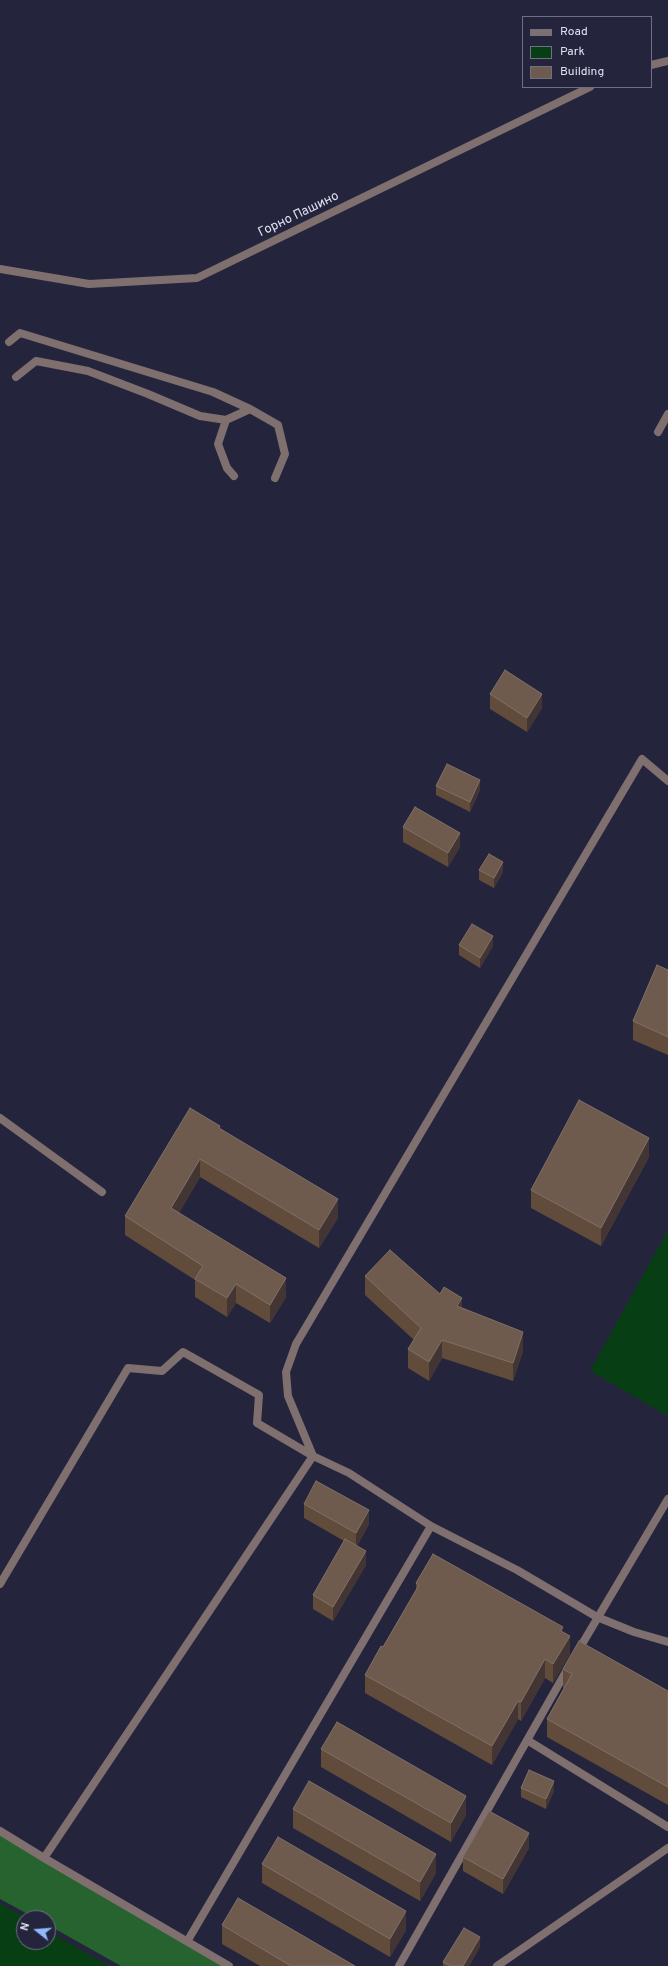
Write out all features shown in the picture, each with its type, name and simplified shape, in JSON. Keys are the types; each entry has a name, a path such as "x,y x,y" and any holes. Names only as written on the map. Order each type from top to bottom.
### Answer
{"street":[{"path":"652,65 668,61"},
{"name":"Горно Пашино","path":"0,270 89,284 197,278 588,88"},
{"path":"9,342 20,332 213,392 250,409 278,425 285,454 275,478"},
{"path":"16,377 36,361 88,371 200,416 226,420 250,409"},
{"path":"658,432 668,414"},
{"path":"226,420 218,444 227,468 234,476"},
{"path":"313,1456 288,1396 286,1372 296,1344 642,759 668,781"},
{"path":"0,1118 102,1192"},
{"path":"0,1584 128,1368 162,1371 183,1352 259,1395 257,1423 313,1456 349,1473 431,1526 517,1570 597,1617 634,1632 668,1642"},
{"path":"44,1858 313,1456"},
{"path":"399,1966 526,1740 597,1617 668,1499"},
{"path":"188,1940 431,1526"},
{"path":"526,1740 668,1827"},
{"path":"0,1831 44,1858 188,1940 229,1966"},
{"path":"497,1966 668,1848"}],"green space":[{"path":"668,1230 668,1416 590,1371"},
{"path":"0,1835 222,1966 121,1966 56,1929 56,1910 20,1910 0,1899"},
{"path":"0,1903 16,1912 16,1950 56,1950 56,1936 109,1966 0,1966"}],"building":[{"path":"505,670 542,694 527,718 490,694"},
{"path":"447,764 480,780 470,802 436,786"},
{"path":"415,807 460,833 448,853 403,827"},
{"path":"489,854 503,862 494,878 479,870"},
{"path":"472,924 493,936 480,958 459,945"},
{"path":"657,965 668,970 668,1037 633,1021"},
{"path":"579,1100 649,1138 601,1228 531,1190"},
{"path":"190,1108 220,1126 219,1128 338,1199 319,1230 200,1159 171,1208 286,1278 270,1305 236,1284 227,1298 195,1279 203,1266 125,1216"},
{"path":"390,1250 440,1294 444,1287 462,1298 457,1306 523,1332 513,1363 442,1340 429,1362 408,1349 421,1328 365,1276"},
{"path":"316,1481 369,1510 356,1533 304,1504"},
{"path":"345,1539 366,1551 333,1607 313,1595"},
{"path":"433,1554 563,1627 561,1631 570,1636 553,1664 545,1659 521,1702 518,1701 492,1746 365,1675 381,1646 383,1647 419,1585 416,1583"},
{"path":"579,1641 668,1691 668,1787 547,1719 572,1674 563,1669"},
{"path":"337,1722 466,1796 451,1823 321,1749"},
{"path":"529,1770 554,1781 546,1799 521,1788"},
{"path":"309,1781 436,1854 420,1882 293,1809"},
{"path":"489,1811 529,1833 503,1879 463,1857"},
{"path":"278,1837 406,1911 390,1939 262,1864"},
{"path":"238,1898 355,1966 291,1966 222,1925"},
{"path":"464,1928 480,1937 463,1966 451,1966 443,1962"}]}
